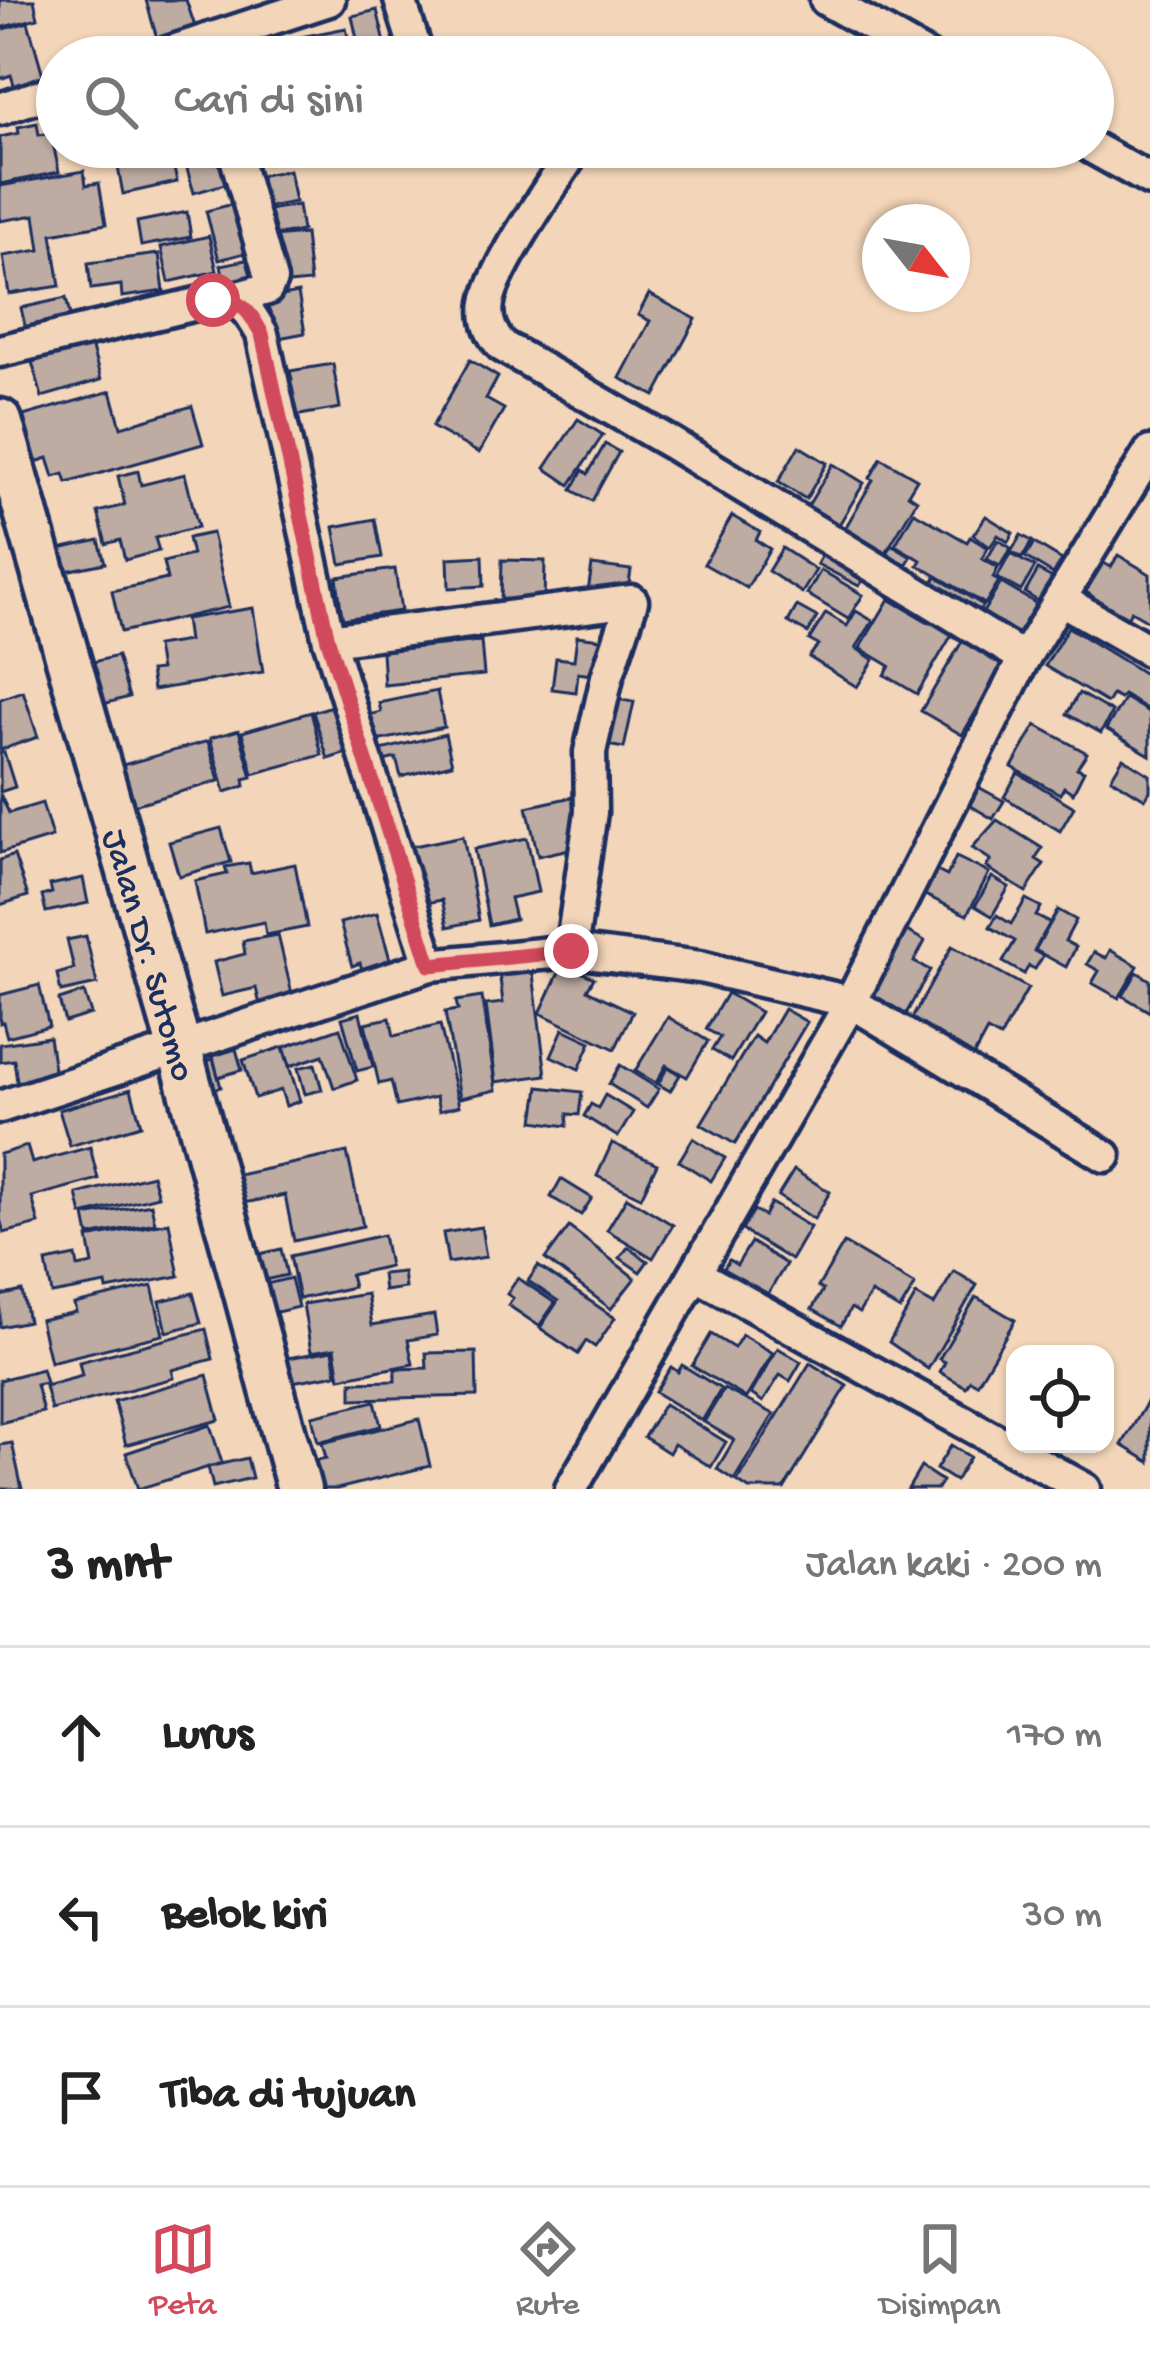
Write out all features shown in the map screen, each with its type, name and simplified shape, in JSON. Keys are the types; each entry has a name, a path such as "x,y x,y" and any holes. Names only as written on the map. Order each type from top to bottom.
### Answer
{"street":[{"path":"237,36 329,0"},
{"path":"400,0 411,36"},
{"path":"826,0 890,36"},
{"path":"0,109 36,97"},
{"path":"1114,160 1150,180"},
{"path":"0,351 267,289 271,280 239,168"},
{"path":"563,168 499,273 488,302 493,336 502,346 1024,658"},
{"path":"231,298 247,308 262,334 328,640 430,965"},
{"name":"Jalan Dr. Sutomo","path":"0,421 180,1050 298,1489"},
{"path":"571,1489 851,1002 1024,658 1150,452"},
{"path":"1060,599 1150,651"},
{"path":"328,640 632,601 607,677 590,752 591,812 571,951"},
{"path":"0,1107 430,965 571,951 700,967 851,1002 1105,1156"},
{"path":"695,1274 1085,1489"}],"building":[{"path":"0,0 34,0 38,18 0,28"},
{"path":"146,0 186,0 198,36 156,36"},
{"path":"377,10 383,36 356,36 352,16"},
{"path":"28,22 36,50 36,85 16,91 11,75 0,79 0,30"},
{"path":"346,28 348,36 306,36"},
{"path":"36,123 36,168 58,168 59,172 0,184 0,137 19,133 18,127"},
{"path":"118,168 174,168 177,182 123,194"},
{"path":"187,168 231,168 235,181 194,193"},
{"path":"289,170 295,202 257,209 252,177"},
{"path":"84,171 86,185 99,183 106,224 52,234 60,286 9,294 3,256 40,250 35,215 0,221 0,186"},
{"path":"244,201 256,250 219,260 206,211"},
{"path":"298,205 302,231 266,237 262,211"},
{"path":"187,212 191,237 141,246 137,222"},
{"path":"305,234 310,282 278,285 273,237"},
{"path":"209,236 217,271 169,282 161,247"},
{"path":"159,254 164,291 122,297 121,285 91,289 88,263"},
{"path":"260,257 265,287 227,294 221,265"},
{"path":"298,293 305,333 273,339 266,299"},
{"path":"649,294 696,319 655,396 620,378 650,321 638,315"},
{"path":"66,298 74,333 29,343 21,308"},
{"path":"91,345 101,380 42,397 32,362"},
{"path":"470,360 498,377 486,399 504,409 479,453 432,427"},
{"path":"333,364 340,408 294,416 282,381 292,379 290,371"},
{"path":"111,391 121,427 192,406 203,444 67,483 64,474 54,477 48,458 36,462 23,416"},
{"path":"578,419 603,435 570,485 545,468"},
{"path":"605,444 619,452 592,501 572,490 583,470 588,474"},
{"path":"799,446 827,463 806,499 778,482"},
{"path":"881,458 917,479 908,494 917,500 881,561 840,537"},
{"path":"833,464 864,483 837,528 806,509"},
{"path":"138,471 141,485 185,474 198,527 155,538 159,551 125,560 120,540 106,544 98,512 125,505 118,476"},
{"path":"914,512 967,542 970,537 988,548 982,559 998,568 993,578 999,581 985,604 918,565 921,560 895,545"},
{"path":"732,516 760,532 756,540 770,549 747,588 704,564"},
{"path":"986,516 1013,533 1008,542 998,535 990,547 973,535"},
{"path":"375,519 382,557 341,564 334,527"},
{"path":"212,533 229,607 121,632 112,591 167,579 163,562 192,555 188,538"},
{"path":"1021,535 1032,541 1022,558 1011,552"},
{"path":"99,540 105,563 56,573 51,551"},
{"path":"998,540 1011,548 1000,566 987,559"},
{"path":"1034,543 1062,560 1053,574 1025,557"},
{"path":"892,545 911,557 900,575 881,564"},
{"path":"782,548 816,570 802,593 768,571"},
{"path":"825,550 868,573 859,586 817,564"},
{"path":"1010,554 1035,567 1021,591 997,578"},
{"path":"1118,555 1150,574 1150,622 1131,611 1121,628 1086,607 1092,596 1083,590 1100,561 1111,567"},
{"path":"483,556 484,586 449,588 448,558"},
{"path":"502,560 545,561 544,603 501,603"},
{"path":"592,565 631,570 627,597 588,592"},
{"path":"395,569 401,611 342,619 337,577"},
{"path":"821,570 863,595 848,619 807,594"},
{"path":"1038,570 1054,579 1041,603 1025,593"},
{"path":"936,577 983,605 973,620 927,592"},
{"path":"1001,583 1037,604 1033,610 1037,613 1020,641 980,617"},
{"path":"889,599 930,623 936,613 957,626 917,694 885,675 890,666 860,648"},
{"path":"797,606 817,617 808,633 788,622"},
{"path":"253,608 263,672 153,690 150,671 160,670 156,646 188,641 185,619"},
{"path":"856,611 873,621 856,648 874,660 857,687 809,657 818,645 809,640 826,613 847,626"},
{"path":"1068,627 1150,677 1150,711 1123,695 1120,699 1112,695 1107,703 1045,666"},
{"path":"967,633 1008,658 962,735 921,711"},
{"path":"577,636 609,640 604,677 578,673 576,692 552,689 556,658 574,660"},
{"path":"481,641 484,675 384,685 382,651"},
{"path":"117,656 129,697 100,705 89,663"},
{"path":"23,691 38,737 0,750 0,699"},
{"path":"437,691 444,727 367,743 361,717 381,712 379,703"},
{"path":"1079,693 1112,712 1101,733 1067,714"},
{"path":"611,698 634,702 624,748 601,744"},
{"path":"1125,698 1150,713 1150,755 1106,729"},
{"path":"335,705 350,752 328,759 313,712"},
{"path":"311,712 322,755 253,774 242,732"},
{"path":"1036,725 1087,753 1077,768 1084,771 1073,793 1064,787 1060,794 1012,767"},
{"path":"239,730 252,777 244,779 245,786 225,792 210,738"},
{"path":"445,734 452,764 401,777 396,758 384,761 381,750"},
{"path":"208,741 219,781 123,808 112,768"},
{"path":"4,752 15,787 0,792 0,753"},
{"path":"1123,758 1150,775 1145,799 1111,778"},
{"path":"1018,773 1074,807 1060,831 1004,797"},
{"path":"971,783 1004,801 993,819 961,800"},
{"path":"0,794 9,813 42,803 52,837 0,853"},
{"path":"572,797 583,846 538,856 527,807"},
{"path":"997,820 1042,848 1036,859 1044,864 1026,892 986,867 991,860 972,848"},
{"path":"221,828 231,862 179,876 169,842"},
{"path":"463,836 479,920 448,927 442,900 420,904 409,847"},
{"path":"527,838 538,892 510,898 515,919 489,925 474,849"},
{"path":"14,855 28,896 0,905 0,860"},
{"path":"956,857 989,873 967,915 923,894 935,870 947,876"},
{"path":"249,863 251,873 295,864 307,927 266,935 264,922 205,934 195,881 227,874 225,867"},
{"path":"992,877 1009,887 992,916 975,906"},
{"path":"83,878 88,903 46,912 42,896 52,893 50,885"},
{"path":"1026,899 1041,907 1036,916 1050,923 1034,951 1043,956 1035,969 1029,966 1024,974 1003,962 1015,941 990,927 997,915 1011,924"},
{"path":"1058,910 1076,920 1065,941 1076,947 1066,967 1035,950"},
{"path":"377,913 393,970 365,978 360,963 352,966 340,923"},
{"path":"896,925 925,941 914,962 930,970 900,1025 864,1006"},
{"path":"278,935 293,998 260,1005 256,988 222,996 214,962 245,954 243,941"},
{"path":"86,936 97,984 61,992 57,974 74,969 67,940"},
{"path":"952,946 1028,988 1000,1038 987,1031 968,1066 905,1031"},
{"path":"1110,950 1138,966 1119,998 1092,983 1099,971 1087,964 1094,952 1106,958"},
{"path":"563,964 594,978 587,990 633,1012 615,1049 540,1013"},
{"path":"532,966 546,1075 496,1082 486,1005 503,1003 499,970"},
{"path":"1137,972 1150,980 1150,1012 1123,996"},
{"path":"39,985 49,1026 7,1037 0,1023 0,995"},
{"path":"84,992 91,1014 65,1022 59,1000"},
{"path":"727,993 760,1012 731,1061 712,1050 720,1037 706,1029"},
{"path":"482,997 496,1090 460,1098 445,1012 458,1010 456,1001"},
{"path":"784,1009 807,1022 735,1144 701,1124 754,1036 764,1043"},
{"path":"360,1013 373,1067 357,1071 342,1018"},
{"path":"668,1017 708,1041 687,1077 666,1065 656,1083 635,1071"},
{"path":"390,1018 394,1036 440,1025 459,1106 439,1111 436,1097 397,1106 391,1081 379,1084 365,1023"},
{"path":"340,1028 357,1080 334,1088 323,1055 290,1066 284,1047"},
{"path":"563,1029 591,1042 579,1069 551,1056"},
{"path":"49,1037 56,1083 18,1089 14,1060 0,1062 0,1044"},
{"path":"283,1047 300,1101 286,1106 281,1090 255,1098 243,1060"},
{"path":"236,1049 242,1070 218,1077 213,1056"},
{"path":"213,1059 221,1087 202,1092 194,1065"},
{"path":"315,1064 322,1090 305,1094 298,1068"},
{"path":"620,1065 659,1089 647,1108 609,1084"},
{"path":"668,1067 680,1075 670,1091 658,1084"},
{"path":"539,1087 582,1092 579,1115 568,1114 567,1126 534,1121"},
{"path":"131,1089 141,1125 70,1146 59,1110"},
{"path":"605,1095 633,1112 618,1137 584,1116 591,1104 598,1108"},
{"path":"693,1138 725,1158 711,1181 679,1161"},
{"path":"612,1143 657,1164 641,1197 597,1176"},
{"path":"27,1146 32,1163 90,1147 98,1179 32,1197 39,1224 4,1233 0,1154"},
{"path":"347,1152 363,1226 294,1241 285,1195 244,1203 238,1175"},
{"path":"794,1170 830,1192 814,1219 778,1196"},
{"path":"152,1175 158,1196 82,1215 77,1194"},
{"path":"561,1179 592,1198 581,1215 551,1197"},
{"path":"627,1197 673,1225 653,1258 607,1230"},
{"path":"771,1203 810,1227 791,1260 742,1230 754,1210 764,1216"},
{"path":"151,1204 155,1223 89,1236 85,1216"},
{"path":"169,1222 179,1276 107,1290 106,1284 52,1294 46,1262 76,1256 78,1267 93,1264 88,1238"},
{"path":"481,1227 486,1257 448,1263 443,1233"},
{"path":"569,1227 635,1278 611,1309 545,1259"},
{"path":"383,1235 389,1266 350,1275 353,1287 299,1299 290,1256"},
{"path":"751,1242 786,1264 762,1304 718,1278 729,1260 737,1265"},
{"path":"844,1243 915,1285 900,1310 871,1293 859,1313 851,1308 841,1326 812,1309 823,1290 818,1287"},
{"path":"628,1247 648,1261 640,1272 620,1258"},
{"path":"281,1249 287,1275 256,1282 251,1256"},
{"path":"538,1266 615,1318 595,1347 586,1341 578,1354 540,1328 558,1301 528,1281"},
{"path":"954,1271 977,1285 928,1369 889,1342 916,1295 934,1305"},
{"path":"403,1272 405,1288 384,1291 382,1274"},
{"path":"291,1278 298,1307 265,1315 258,1286"},
{"path":"518,1278 555,1303 539,1326 508,1305 513,1298 507,1294"},
{"path":"152,1286 163,1335 50,1362 40,1320 76,1312 74,1304"},
{"path":"22,1291 28,1321 0,1327 0,1296"},
{"path":"193,1293 201,1323 167,1332 160,1301"},
{"path":"367,1294 372,1325 434,1315 437,1335 408,1340 413,1364 340,1378 335,1348 311,1352 303,1304"},
{"path":"976,1297 1015,1320 977,1384 970,1380 966,1387 940,1372 945,1362 939,1359"},
{"path":"206,1329 213,1359 172,1370 174,1378 51,1410 45,1386 82,1376 79,1362"},
{"path":"711,1334 734,1348 742,1335 773,1353 746,1398 692,1366"},
{"path":"778,1348 801,1362 790,1381 780,1375 763,1402 751,1394"},
{"path":"333,1350 337,1374 292,1382 288,1358"},
{"path":"476,1352 477,1396 352,1399 352,1382 395,1381 395,1369 427,1368 426,1353"},
{"path":"810,1363 847,1386 784,1489 749,1489 737,1481"},
{"path":"682,1365 721,1389 702,1421 655,1392 671,1367 678,1372"},
{"path":"42,1369 46,1383 36,1385 43,1412 0,1423 0,1380"},
{"path":"207,1375 219,1420 126,1445 114,1401"},
{"path":"724,1389 774,1414 734,1480 717,1469 734,1440 704,1422"},
{"path":"1150,1397 1150,1462 1122,1445"},
{"path":"375,1401 381,1426 318,1442 312,1416"},
{"path":"664,1404 726,1442 711,1467 674,1444 669,1453 644,1437"},
{"path":"419,1419 430,1466 337,1489 313,1489 307,1462 326,1458 322,1443"},
{"path":"210,1425 222,1463 138,1489 126,1453"},
{"path":"12,1443 22,1489 0,1489 0,1445"},
{"path":"951,1445 970,1457 955,1481 936,1469"},
{"path":"247,1458 252,1478 213,1487 208,1467"},
{"path":"921,1467 942,1481 937,1489 908,1489"}],"route":[{"path":"213,300 231,298 247,308 262,334 328,640 430,965 571,951"}]}
